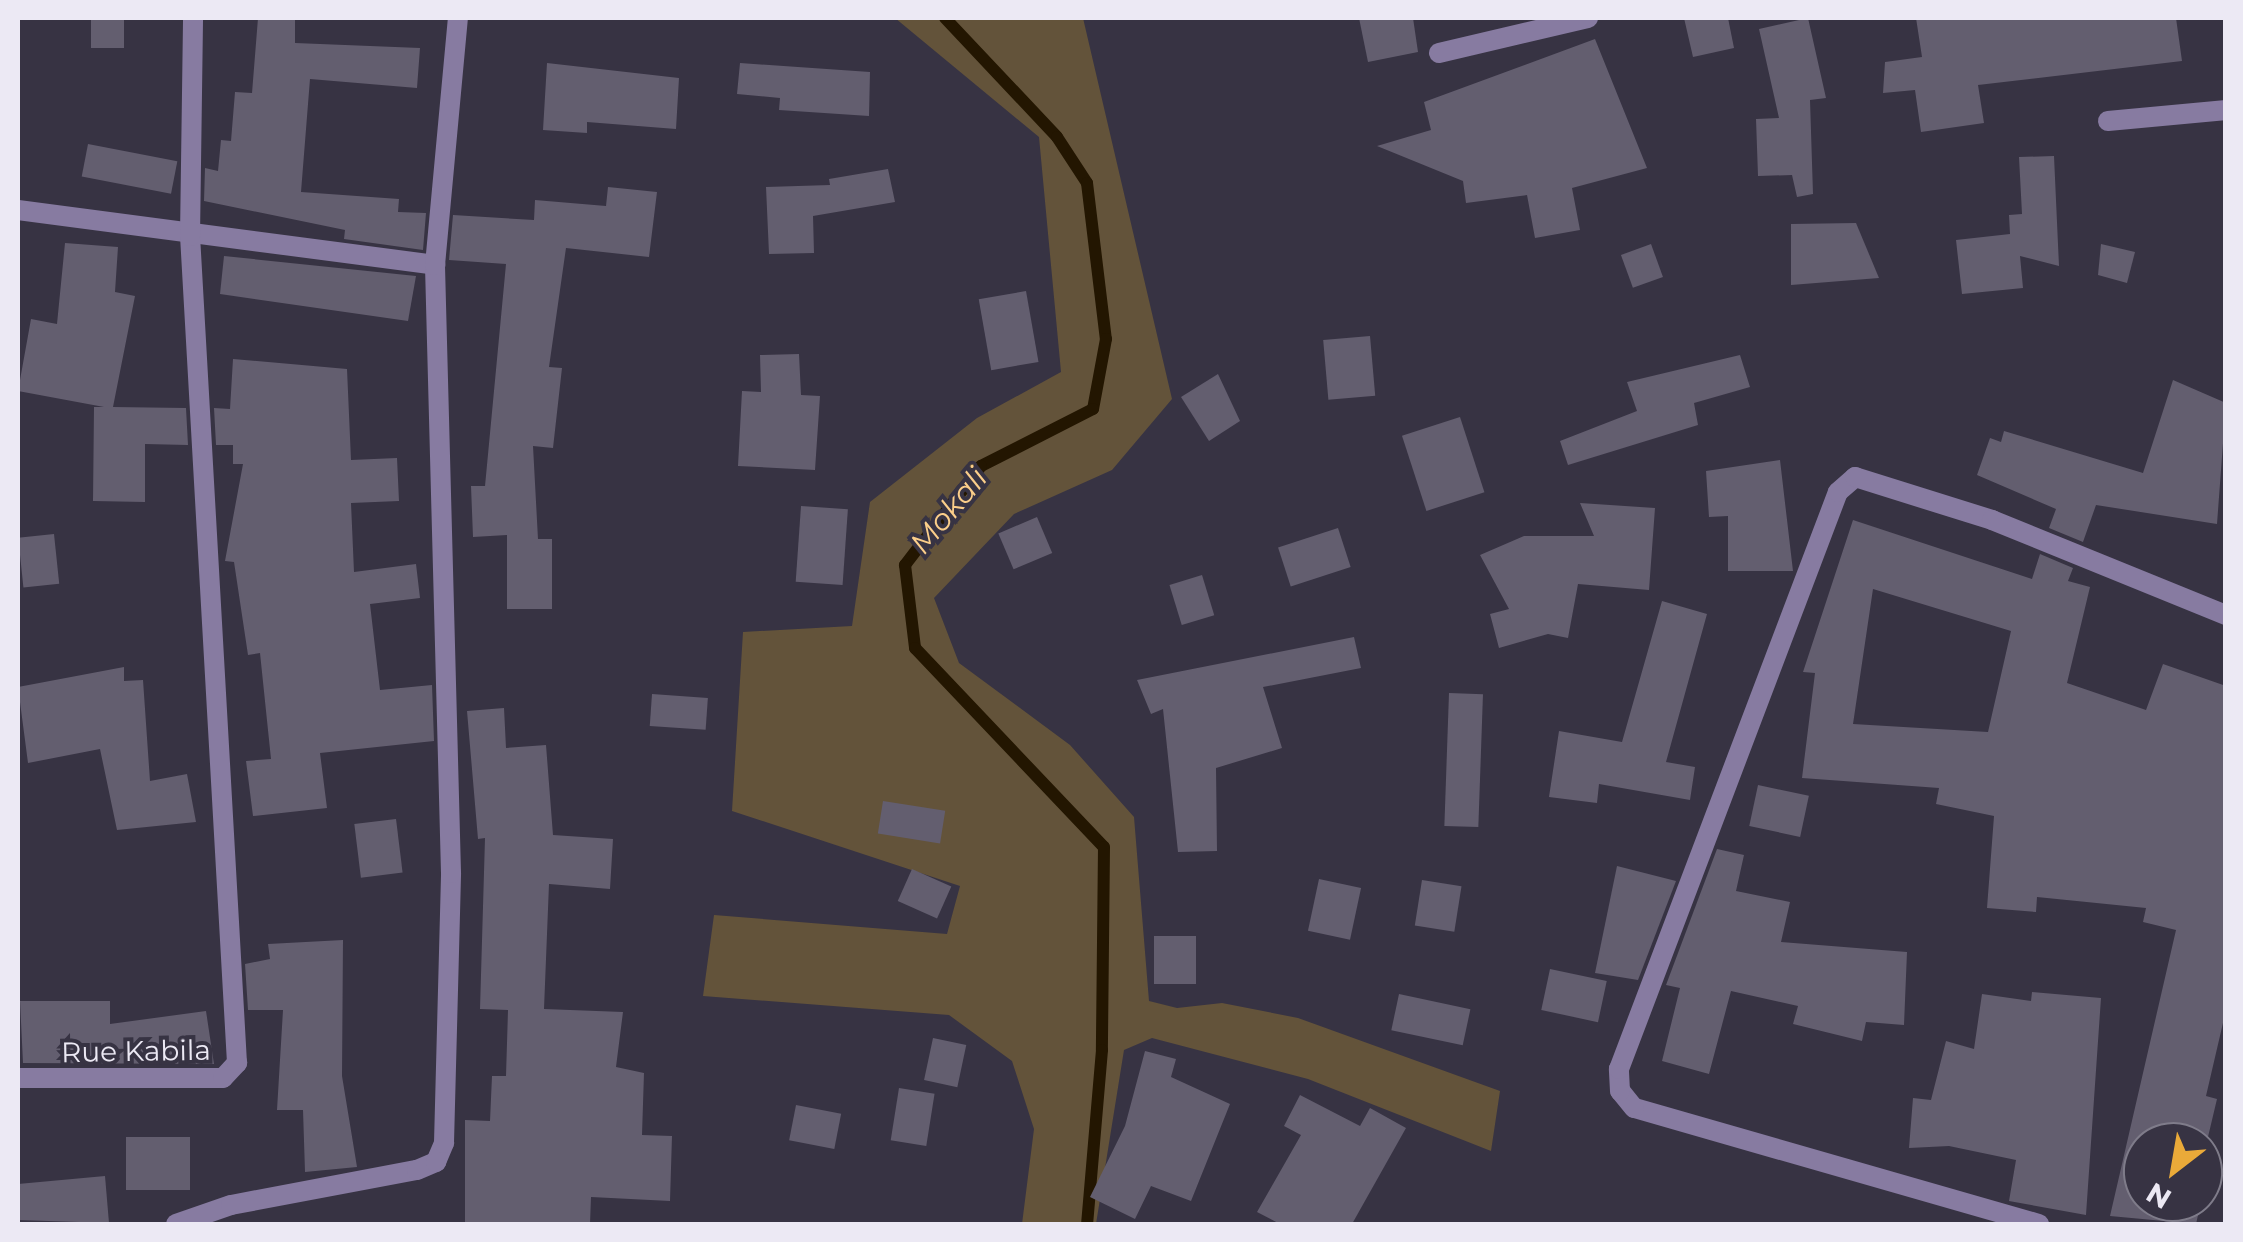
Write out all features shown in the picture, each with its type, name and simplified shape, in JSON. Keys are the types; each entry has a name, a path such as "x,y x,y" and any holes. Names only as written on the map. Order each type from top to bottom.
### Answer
{"street":[{"path":"190,236 193,18"},
{"path":"176,1224 231,1205 436,1162 451,1081 451,873 436,265 458,18"},
{"path":"1439,54 1588,18"},
{"path":"2108,121 2226,110"},
{"path":"18,210 190,236 436,265"},
{"name":"Rue Kabila","path":"18,1078 223,1078 234,1072 190,236"},
{"path":"2040,1224 1634,1108 1620,1091 1619,1069 1838,492 1855,477 1992,520 2226,614"}],"shaded area":[{"path":"895,18 1083,18 1172,399 1112,470 1014,514 934,598 959,663 1070,745 1134,817 1149,1001 1177,1008 1222,1003 1298,1018 1500,1091 1491,1151 1308,1079 1152,1038 1124,1050 1096,1224 1022,1224 1034,1129 1012,1061 949,1015 703,996 714,915 947,934 960,886 732,811 743,632 852,626 870,502 977,418 1061,372 1039,137"}],"building":[{"path":"91,18 124,18 124,48 91,48"},
{"path":"258,18 295,18 295,43 420,48 417,88 310,79 301,192 399,199 398,212 426,213 423,250 344,239 345,230 204,201 205,168 218,171 221,140 231,141 235,92 252,93"},
{"path":"1359,18 1413,18 1418,52 1368,62"},
{"path":"1684,18 1728,18 1734,48 1693,57"},
{"path":"1808,18 1826,98 1810,100 1813,194 1797,197 1792,175 1758,176 1756,119 1779,118 1759,29"},
{"path":"1916,18 2176,18 2182,61 1978,85 1984,123 1921,132 1915,90 1883,93 1885,62 1922,57"},
{"path":"1595,39 1647,168 1572,188 1580,230 1535,238 1527,195 1466,203 1463,181 1377,146 1431,130 1424,102"},
{"path":"547,63 679,78 676,129 587,122 587,133 543,130"},
{"path":"740,63 870,72 869,116 779,110 780,98 737,94"},
{"path":"88,144 177,161 171,194 82,176"},
{"path":"2054,156 2059,266 2020,256 2023,288 1962,294 1956,240 2010,234 2009,215 2022,214 2019,157"},
{"path":"888,169 895,202 813,216 814,253 769,254 766,187 830,185 829,179"},
{"path":"608,187 657,192 649,257 566,248 549,367 562,368 553,448 533,446 538,539 552,539 552,609 507,609 507,535 473,537 471,486 485,486 506,264 449,260 453,215 534,220 535,200 606,206"},
{"path":"1856,223 1879,278 1791,285 1791,224"},
{"path":"65,243 118,247 115,292 135,296 113,407 186,408 188,445 145,444 145,502 93,501 94,407 104,407 18,391 31,319 57,324"},
{"path":"1651,244 1663,277 1633,288 1621,255"},
{"path":"2101,244 2135,252 2127,283 2098,275"},
{"path":"224,256 416,276 408,321 220,294"},
{"path":"1026,291 1039,362 991,370 979,299"},
{"path":"1370,336 1375,396 1328,400 1323,340"},
{"path":"799,354 801,395 820,396 815,470 738,466 742,391 761,392 760,355"},
{"path":"1740,355 1750,387 1694,403 1698,425 1568,465 1560,441 1637,411 1627,382"},
{"path":"233,359 347,369 351,460 397,458 399,501 351,503 354,572 416,564 420,598 370,604 380,690 432,685 434,741 320,753 327,808 253,816 246,761 271,759 260,653 248,655 234,562 225,561 243,464 233,464 233,445 216,445 214,408 230,409"},
{"path":"1218,374 1240,421 1209,441 1181,397"},
{"path":"2173,380 2226,403 2217,524 2096,505 2083,542 2049,528 2056,509 1977,475 1990,438 2001,442 2004,431 2143,473"},
{"path":"1460,417 1484,492 1426,511 1402,436"},
{"path":"1780,460 1793,571 1728,571 1728,516 1709,517 1706,471"},
{"path":"1580,503 1655,508 1649,590 1578,584 1568,638 1548,634 1499,648 1490,614 1509,609 1480,555 1524,536 1594,536"},
{"path":"801,506 848,509 843,585 796,582"},
{"path":"1037,517 1052,553 1014,569 998,533"},
{"path":"1853,520 2032,579 2040,554 2073,568 2068,581 2090,587 2067,683 2146,710 2163,664 2226,686 2226,1010 2206,1096 2217,1099 2212,1122 2132,1122 2176,930 2143,922 2146,908 2037,897 2036,912 1987,908 1994,816 1936,804 1939,788 1802,778 1815,673 1803,672","holes":["1873,589 2011,631 1988,732 1853,724"]},
{"path":"1338,528 1351,567 1291,586 1278,547"},
{"path":"54,534 59,584 23,587 18,538"},
{"path":"1202,575 1214,615 1182,625 1169,585"},
{"path":"1662,601 1707,614 1666,762 1695,767 1690,800 1599,784 1597,803 1549,797 1559,731 1622,742"},
{"path":"1354,637 1361,668 1263,687 1282,748 1216,768 1217,851 1178,852 1163,709 1151,714 1137,680"},
{"path":"124,667 124,681 143,680 150,781 187,774 196,822 117,830 100,749 28,763 18,687"},
{"path":"1449,693 1483,694 1478,827 1444,826"},
{"path":"652,694 708,698 706,730 650,726"},
{"path":"504,708 506,748 546,745 553,835 613,839 610,889 549,884 544,1009 623,1012 616,1067 644,1073 642,1135 672,1136 670,1201 591,1197 590,1224 465,1224 465,1120 490,1121 492,1076 506,1076 508,1010 480,1009 485,838 478,839 467,711"},
{"path":"1758,785 1809,796 1800,837 1749,826"},
{"path":"883,801 945,811 940,843 878,834"},
{"path":"396,819 403,873 361,878 354,824"},
{"path":"1717,849 1744,855 1736,891 1790,902 1781,942 1907,952 1904,1025 1866,1022 1862,1041 1793,1024 1798,1006 1731,991 1709,1074 1662,1061 1680,988 1666,985"},
{"path":"1617,866 1676,881 1638,980 1595,973"},
{"path":"912,869 951,886 937,918 898,901"},
{"path":"1319,879 1361,888 1350,940 1308,931"},
{"path":"1422,880 1462,886 1454,932 1415,925"},
{"path":"1154,936 1196,936 1196,984 1154,984"},
{"path":"343,940 342,1076 357,1167 305,1172 303,1110 277,1110 283,1010 248,1010 245,964 270,959 268,944"},
{"path":"1550,969 1607,981 1598,1022 1541,1010"},
{"path":"2032,992 2101,998 2086,1215 2009,1201 2016,1160 1949,1146 1909,1148 1913,1098 1931,1100 1946,1041 1974,1049 1982,994 2031,1001"},
{"path":"1399,994 1470,1009 1463,1045 1391,1030"},
{"path":"20,1001 110,1001 110,1024 206,1011 214,1064 23,1063"},
{"path":"933,1038 966,1045 957,1087 924,1080"},
{"path":"1145,1051 1176,1059 1171,1077 1230,1104 1191,1201 1151,1186 1135,1219 1090,1197 1125,1126"},
{"path":"899,1088 935,1094 926,1146 891,1140"},
{"path":"1300,1095 1360,1126 1370,1108 1406,1128 1352,1224 1280,1224 1257,1212 1301,1135 1284,1126"},
{"path":"796,1105 841,1114 834,1149 789,1140"},
{"path":"126,1137 190,1137 190,1190 126,1190"},
{"path":"2123,1160 2123,1217 2110,1216"},
{"path":"105,1176 109,1223 18,1220 18,1184"}],"waterway":[{"name":"Mokali","path":"945,18 1057,137 1087,183 1106,339 1093,409 981,466 905,565 915,648 1104,847 1102,1050 1087,1224"}]}
